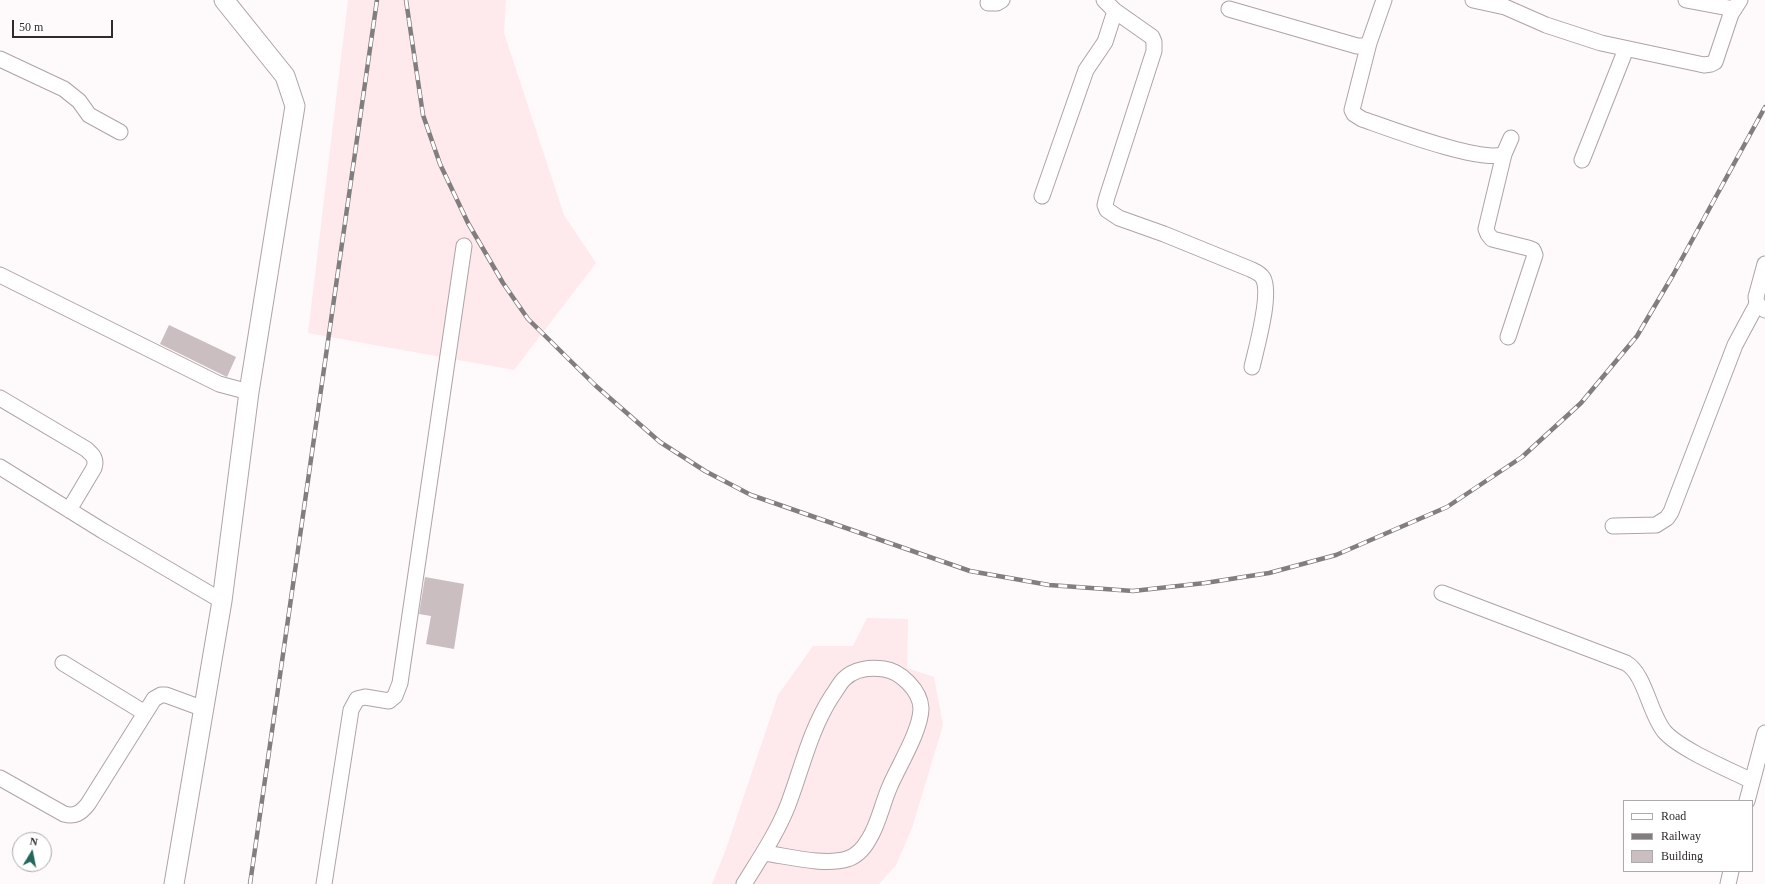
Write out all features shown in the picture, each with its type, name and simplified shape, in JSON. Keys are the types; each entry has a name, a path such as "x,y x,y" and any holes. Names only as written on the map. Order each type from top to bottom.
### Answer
{"main road":[{"path":"174,884 222,601 249,392 295,106 285,76 224,0"}],"street":[{"path":"1104,0 1115,11 1152,37 1154,42 1154,51 1107,197 1105,205 1107,210 1119,218 1164,234 1243,266 1258,273 1263,278 1265,287 1264,317 1252,367"},
{"path":"1384,0 1369,43 1355,93 1352,110 1354,114 1362,119 1452,149 1491,157 1498,157 1504,154"},
{"path":"1473,0 1505,7 1601,44 1704,65 1711,64 1715,62 1731,14 1737,5 1686,0"},
{"path":"1229,9 1357,46 1364,46 1369,43"},
{"path":"1042,196 1086,70 1105,42 1115,11"},
{"path":"1582,160 1626,49"},
{"path":"0,59 64,89 78,101 89,115 120,132"},
{"path":"1508,337 1535,255 1533,250 1528,248 1492,239 1486,229 1504,154 1511,138"},
{"path":"324,884 351,710 357,699 365,697 389,701 395,696 400,683 464,246"},
{"path":"1613,526 1656,525 1667,518 1671,512 1735,344 1761,307 1756,297 1765,264"},
{"path":"0,275 219,384 249,392"},
{"path":"0,398 86,449 94,457 96,462 94,468 68,510"},
{"path":"0,467 68,510 222,601"},
{"path":"1442,593 1626,663 1632,667 1641,682 1650,706 1665,732 1695,752 1752,781"},
{"path":"63,663 145,713"},
{"path":"744,884 764,853 781,822 822,712 844,679 854,672 870,668 886,669 898,674 909,684 918,696 921,707 919,720 889,788 875,830 863,849 847,859 833,861 810,860 764,853"},
{"path":"0,778 64,814 71,816 77,814 88,804 154,699 161,695 204,708"},
{"path":"1747,800 1765,733"},
{"path":"1728,884 1731,872"}],"shaded area":[{"path":"348,0 506,0 504,33 564,215 596,263 514,370 308,333"},
{"path":"867,618 908,619 907,668 934,677 943,725 912,828 896,865 879,884 712,884 726,849 778,695 813,646 853,646"}],"building":[{"path":"169,325 236,357 227,377 160,344"},
{"path":"425,577 464,584 454,649 426,644 431,616 419,614"}],"railway":[{"path":"250,884 377,0"},
{"path":"406,0 423,115 440,164 468,223 503,283 528,319 596,386 660,442 705,471 751,495 970,571 1049,585 1133,591 1205,583 1269,573 1336,555 1447,507 1522,457 1581,403 1637,336 1673,275 1765,107"}]}
